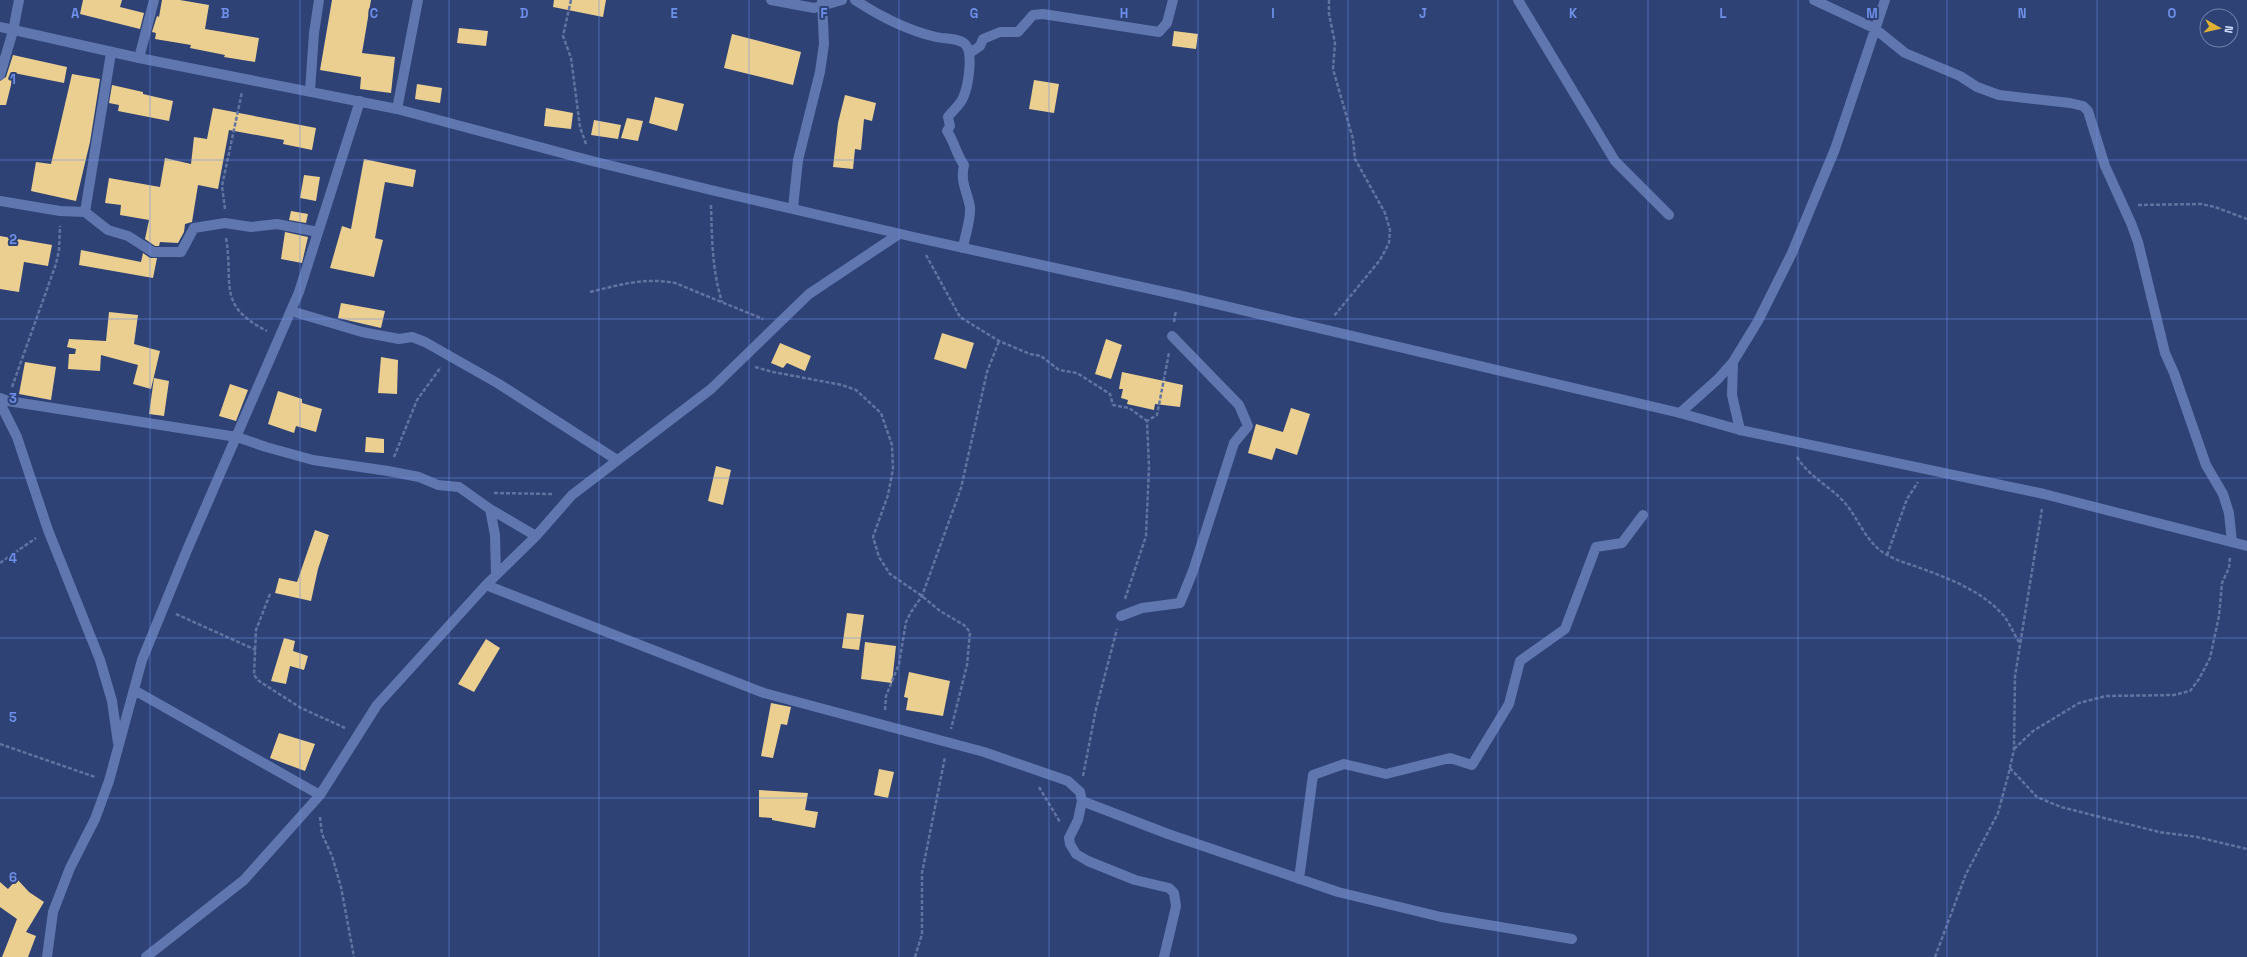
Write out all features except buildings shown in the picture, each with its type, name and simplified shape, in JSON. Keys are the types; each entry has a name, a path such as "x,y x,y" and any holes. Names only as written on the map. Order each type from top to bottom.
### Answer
{"street":[{"path":"0,75 13,31 19,0"},
{"path":"139,58 154,0"},
{"path":"310,91 314,33 319,0"},
{"path":"397,109 418,0"},
{"path":"771,0 814,8 822,3 842,0"},
{"path":"855,0 893,23 937,37 960,41 966,45 970,53 967,88 962,100 948,117 950,126 948,131 955,143 956,155 964,165 962,182 970,206 970,214 963,248"},
{"path":"970,53 980,46 983,39 1000,32 1018,32 1034,15 1043,14 1159,32 1168,23 1173,0"},
{"path":"1518,0 1615,160 1669,215"},
{"path":"1814,0 1874,28 1905,53 1960,76 1977,87 1999,95 2048,99 2083,106 2088,111 2092,119 2104,166 2131,223 2138,242 2165,353 2174,373 2206,465 2223,494 2229,513 2232,542"},
{"path":"1680,413 1718,379 1734,362 1758,321 1792,253 1835,149 1874,28 1885,0"},
{"path":"793,208 798,160 824,44 822,3"},
{"path":"0,27 139,58 397,109 592,161 711,190 899,234 1178,294 1324,330 1680,413 1740,430 2044,494 2247,546"},
{"path":"85,212 111,52"},
{"path":"47,957 53,912 70,868 95,820 109,782 142,660 299,292 360,101"},
{"path":"0,201 60,211 85,212 108,230 128,236 153,252 181,252 194,228 225,223 251,227 277,224 318,232"},
{"path":"146,957 244,880 320,795 377,706 496,574 536,536 572,495 711,389 808,294 899,234"},
{"path":"291,311 362,332 399,339 412,338 449,355 617,460"},
{"path":"1121,616 1142,608 1180,603 1193,571 1234,443 1248,426 1239,405 1172,336"},
{"path":"1734,362 1732,395 1740,430"},
{"path":"119,747 112,701 100,660 48,530 3,400 237,437 266,447 314,460 388,471 419,477 438,485 459,487 470,493 490,509 536,536"},
{"path":"490,509 494,535 496,574"},
{"path":"1299,878 1313,776 1344,764 1386,774 1450,758 1472,765 1509,704 1520,661 1565,628 1596,547 1622,543 1643,515"},
{"path":"486,585 764,693 948,742 1068,781 1081,796 1168,834 1338,892 1441,917 1572,940"},
{"path":"134,690 320,795"},
{"path":"1081,796 1078,820 1069,838 1070,844 1076,854 1088,861 1135,880 1169,888 1174,893 1176,898 1174,915 1164,957"}],"path":[{"path":"571,0 563,36 571,58 575,77 580,127 592,161"},
{"path":"1324,330 1380,260 1389,243 1390,230 1385,213 1354,159 1353,138 1333,69 1335,43 1329,14 1329,0"},
{"path":"711,190 712,252 715,282 722,303"},
{"path":"2120,202 2145,206 2201,204 2215,206 2247,219"},
{"path":"3,400 56,264 59,250 60,211"},
{"path":"918,238 960,317 999,341 1030,354 1041,356 1059,370 1077,373 1110,394 1113,405 1128,408 1147,421"},
{"path":"590,292 638,280 660,280 675,283 777,324"},
{"path":"1147,421 1157,415 1172,336 1178,294"},
{"path":"882,725 886,696 899,664 906,622 922,596 960,488 987,372 999,341"},
{"path":"388,471 417,400 449,355"},
{"path":"739,362 773,372 842,385 856,390 882,413 892,445 893,469 888,495 873,537 882,564 890,574 922,596 940,611 964,625 970,632 967,665 948,742 922,873 922,934 916,957"},
{"path":"1081,796 1096,709 1121,616 1146,536 1149,467 1147,421"},
{"path":"1786,439 1804,468 1834,492 1846,505 1869,538 1887,555 1943,576 1975,592 1993,604 2005,617 2020,643"},
{"path":"1887,555 1907,499 1925,469"},
{"path":"470,493 572,495"},
{"path":"1935,957 1966,874 1998,813 2010,768 2014,750 2014,676 2028,601 2044,494"},
{"path":"0,563 48,530"},
{"path":"2014,750 2032,731 2079,703 2106,696 2174,695 2190,691 2199,679 2210,658 2219,616 2222,583 2229,568 2232,542"},
{"path":"270,594 256,630 254,675 259,681 301,708 358,734"},
{"path":"163,609 256,650"},
{"path":"0,744 109,782"},
{"path":"1027,767 1069,838"},
{"path":"2010,768 2037,797 2061,807 2160,832 2197,837 2247,849"},
{"path":"320,795 322,834 332,856 341,887 354,957"}]}
